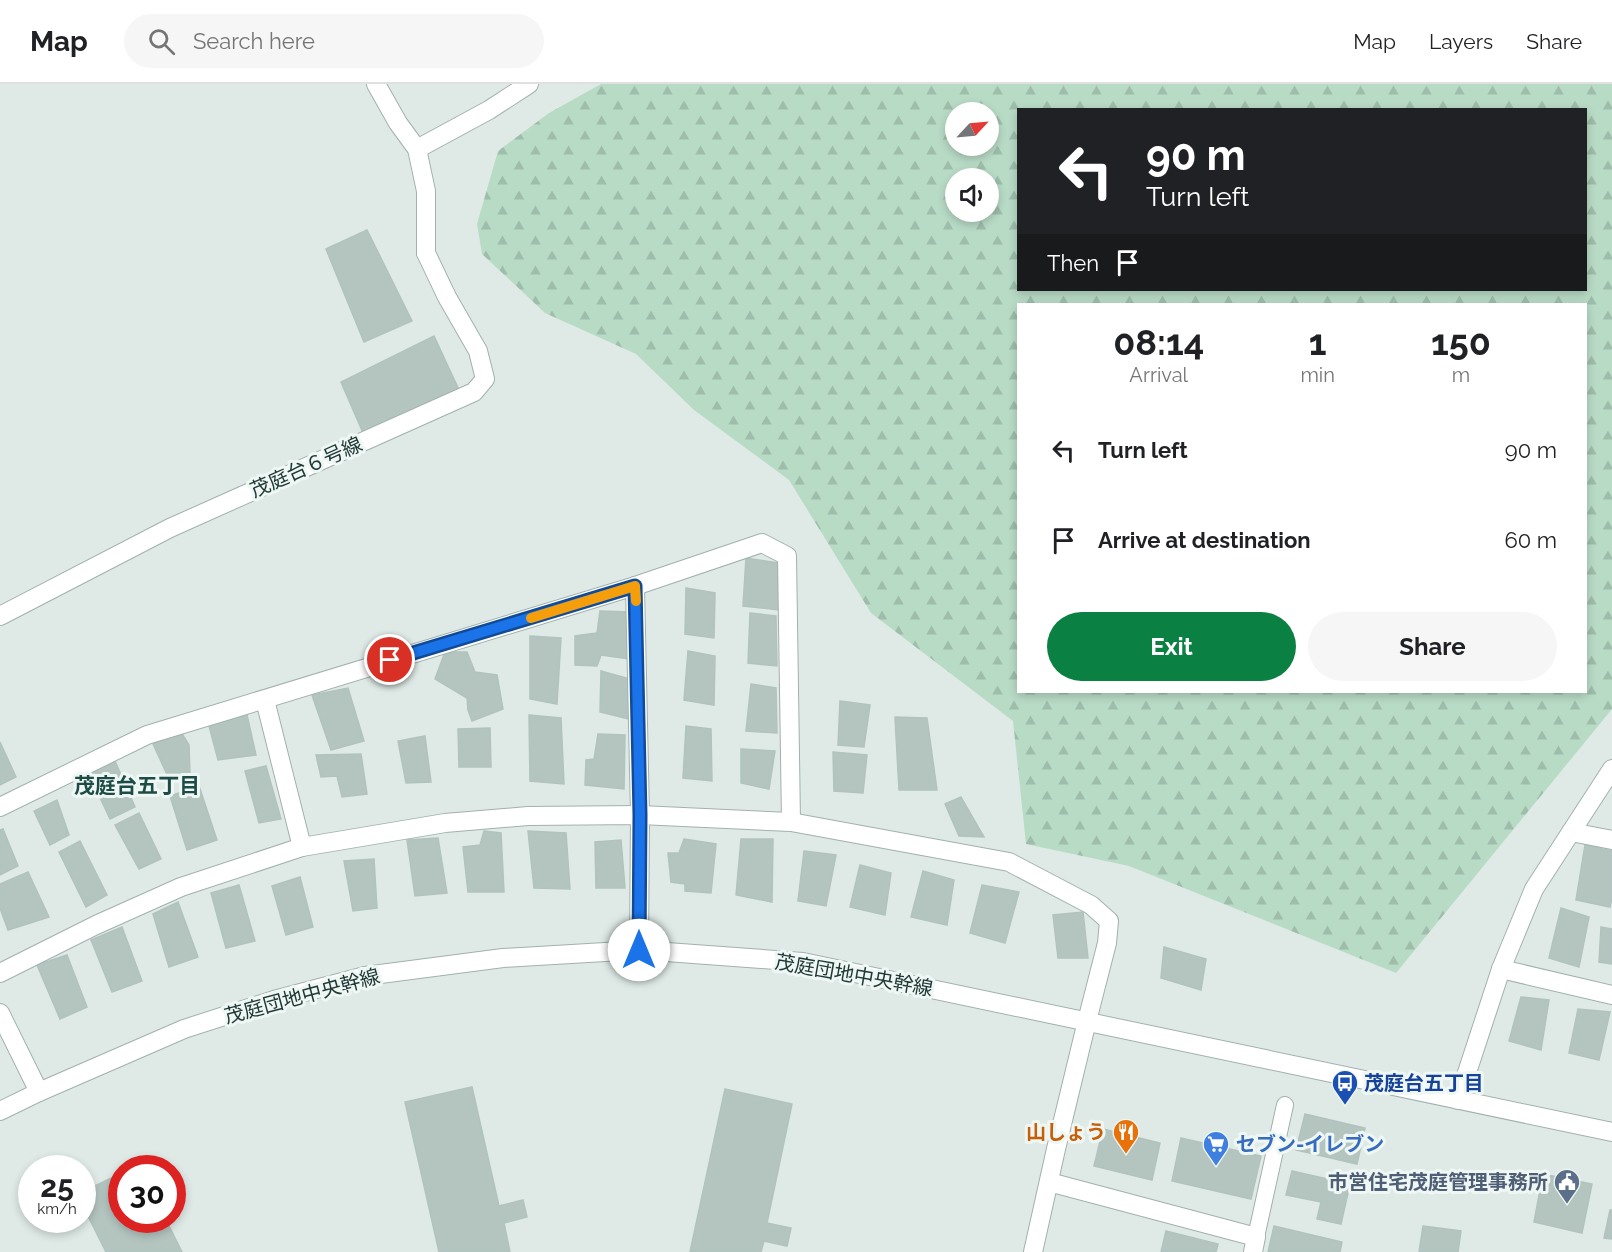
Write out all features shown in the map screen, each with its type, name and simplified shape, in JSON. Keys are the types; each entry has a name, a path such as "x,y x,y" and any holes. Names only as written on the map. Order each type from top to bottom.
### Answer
{"street":[{"path":"376,84 398,123 417,148 489,110 529,84"},
{"name":"茂庭台６号線","path":"0,616 170,528 474,393 485,379 478,351 447,297 426,253 426,191 417,148"},
{"path":"0,807 147,735 635,586 762,543 787,556 791,822"},
{"path":"635,586 640,815 639,950"},
{"path":"265,700 302,847"},
{"path":"1458,1100 1501,969 1534,889 1612,769"},
{"path":"0,974 96,925 181,887 302,847 445,823 528,816 640,815 791,822 1009,862 1092,905 1109,921 1107,943 1048,1182 1034,1252"},
{"path":"1571,832 1612,840"},
{"name":"茂庭団地中央幹線","path":"0,1111 184,1029 274,1000 365,976 503,958 639,950 803,962 1612,1132"},
{"path":"1501,969 1612,995"},
{"path":"0,1012 39,1092"},
{"path":"1048,1182 1254,1245"}],"lane":[{"path":"1254,1245 1285,1105"}],"green space":[{"path":"601,84 1612,84 1612,709 1396,973 1129,866 1026,844 1013,721 871,613 789,480 694,410 636,354 545,313 482,254 477,224 498,151 549,113"}],"building":[{"path":"367,230 412,321 364,342 326,249"},
{"path":"434,336 459,390 364,435 341,382"},
{"path":"746,558 778,563 779,610 743,606"},
{"path":"686,588 715,593 714,638 685,634"},
{"path":"600,611 630,612 629,659 601,655 597,666 575,665 575,636 597,633"},
{"path":"750,613 776,616 777,666 748,663"},
{"path":"530,636 561,638 557,704 530,699"},
{"path":"688,651 715,656 714,705 684,700"},
{"path":"445,652 467,652 475,672 497,675 503,709 472,721 467,698 435,679"},
{"path":"601,671 630,679 629,719 600,712"},
{"path":"751,684 776,688 777,733 746,731"},
{"path":"348,688 364,741 331,750 312,695"},
{"path":"840,701 870,705 864,747 838,745"},
{"path":"247,715 256,755 218,760 208,722"},
{"path":"529,715 561,718 564,784 530,781"},
{"path":"895,717 927,718 937,790 899,790"},
{"path":"686,726 711,729 712,781 683,778"},
{"path":"490,728 491,767 459,767 458,729"},
{"path":"181,732 189,745 190,773 170,781 153,744"},
{"path":"598,734 625,735 624,789 585,785 586,760 594,759"},
{"path":"425,736 431,782 406,783 398,741"},
{"path":"0,742 16,777 0,785"},
{"path":"741,749 775,751 769,789 741,783"},
{"path":"833,752 867,755 863,793 834,791"},
{"path":"361,754 367,794 342,797 337,776 321,777 316,755"},
{"path":"115,761 135,807 110,819 88,772"},
{"path":"266,766 281,819 259,823 245,771"},
{"path":"199,786 217,840 187,850 170,796"},
{"path":"961,797 984,837 959,836 945,804"},
{"path":"57,800 69,835 50,845 34,811"},
{"path":"139,813 161,859 139,869 115,825"},
{"path":"3,829 18,866 0,875 0,830"},
{"path":"484,831 501,833 504,892 468,892 463,847 480,845"},
{"path":"528,831 566,833 570,889 534,888"},
{"path":"438,838 447,893 415,896 407,840"},
{"path":"684,839 716,844 711,893 685,891 685,884 671,882 668,853 679,853"},
{"path":"741,839 773,839 772,902 736,895"},
{"path":"621,840 625,888 596,888 595,842"},
{"path":"80,841 107,895 86,907 59,852"},
{"path":"1585,845 1612,851 1610,907 1576,900"},
{"path":"804,851 836,855 826,906 798,901"},
{"path":"374,859 377,908 353,911 344,861"},
{"path":"860,865 891,873 885,915 850,907"},
{"path":"923,871 954,880 947,925 911,917"},
{"path":"28,872 49,917 8,930 0,908 0,884"},
{"path":"300,877 313,927 286,935 272,886"},
{"path":"239,885 255,941 226,948 211,893"},
{"path":"982,885 1019,892 1005,943 970,933"},
{"path":"178,902 198,957 169,967 153,914"},
{"path":"1561,908 1589,917 1579,967 1549,958"},
{"path":"1083,912 1088,958 1058,958 1053,915"},
{"path":"122,927 142,981 112,992 91,940"},
{"path":"1601,927 1612,929 1612,964 1599,962"},
{"path":"1164,947 1206,959 1201,990 1161,978"},
{"path":"67,955 87,1007 60,1019 37,965"},
{"path":"1521,997 1549,1000 1541,1050 1509,1041"},
{"path":"1578,1009 1610,1012 1599,1060 1569,1053"},
{"path":"472,1087 499,1206 523,1200 527,1217 504,1223 510,1252 439,1252 405,1102"},
{"path":"725,1089 792,1104 767,1223 791,1228 787,1246 764,1241 761,1252 690,1252"},
{"path":"1305,1114 1365,1128 1357,1164 1296,1150"},
{"path":"1103,1129 1160,1143 1152,1180 1094,1166"},
{"path":"1181,1138 1261,1156 1251,1199 1172,1181"},
{"path":"1292,1171 1350,1184 1341,1224 1317,1219 1321,1202 1286,1195"},
{"path":"1543,1174 1592,1184 1582,1233 1534,1222"},
{"path":"108,1180 108,1233 172,1233 182,1252 106,1252 96,1232 96,1185"},
{"path":"1610,1210 1612,1210 1612,1239 1604,1238"},
{"path":"1274,1226 1342,1242 1340,1252 1268,1252"},
{"path":"1423,1226 1461,1231 1458,1252 1419,1252"},
{"path":"1166,1231 1218,1244 1216,1252 1161,1252"}],"slow traffic":[{"path":"531,618 635,586 636,601"}],"place":[{"name":"茂庭台五丁目","path":"1345,1106"},
{"name":"山しょう","path":"1126,1155"},
{"name":"セブン-イレブン","path":"1216,1167"},
{"name":"市営住宅茂庭管理事務所","path":"1567,1205"}],"district":[{"name":"茂庭台五丁目","path":"137,785"}],"route":[{"path":"390,660 635,586 640,815 639,950"}]}
